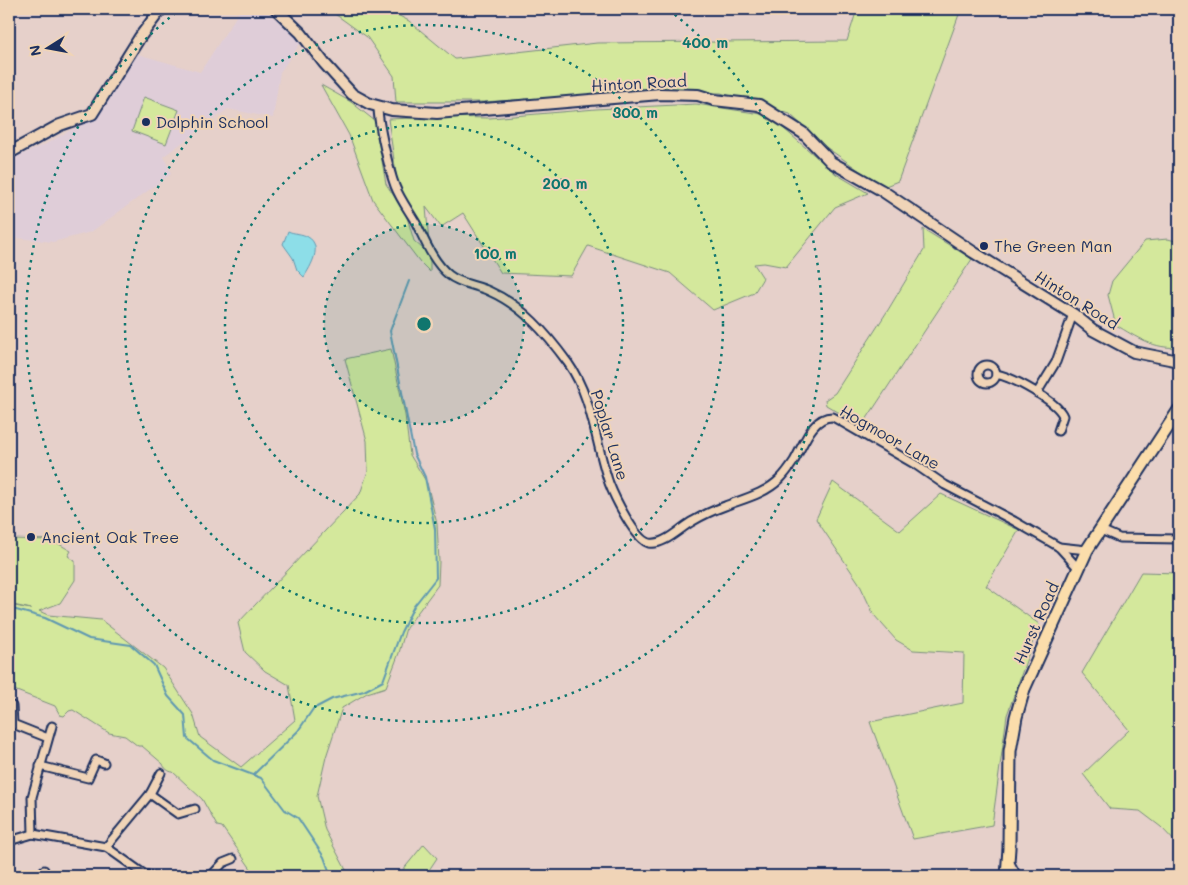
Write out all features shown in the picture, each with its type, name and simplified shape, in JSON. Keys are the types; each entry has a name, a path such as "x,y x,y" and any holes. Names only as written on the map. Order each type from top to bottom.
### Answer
{"main road":[{"name":"Hurst Road","path":"1007,876 1009,768 1016,717 1024,689 1078,568 1088,550 1179,410"}],"street":[{"path":"9,153 60,125 92,114 140,37 161,9"},
{"name":"Hinton Road","path":"276,9 301,33 324,63 352,94 360,100 378,107 411,112 437,112 660,94 698,95 714,100 759,106 803,133 831,162 881,190 973,252 1073,314 1093,330 1134,352 1179,361"},
{"name":"Poplar Lane","path":"378,107 395,187 426,244 439,264 450,276 486,289 516,305 541,328 569,364 587,402 610,485 619,505 636,533 650,544"},
{"path":"1036,393 1056,362 1073,314"},
{"path":"996,374 1010,378 1036,393 1061,412 1063,420 1058,431"},
{"name":"Hogmoor Lane","path":"650,544 661,541 696,519 771,486 779,480 794,462 810,433 820,420 830,416 861,432 945,485 1059,547 1078,568"},
{"path":"1101,530 1118,538 1179,539"},
{"name":"Hogmoor Lane","path":"1059,547 1088,550"},
{"path":"12,706 11,725 48,738"},
{"path":"33,834 32,797 52,726"},
{"path":"88,778 100,762"},
{"path":"40,766 88,778 96,782"},
{"path":"106,847 150,794 161,773"},
{"path":"150,794 178,814 195,810"},
{"path":"176,822 178,814"},
{"path":"9,841 33,834 106,847 144,875 153,876"},
{"path":"211,876 224,863 233,859"},
{"path":"1008,860 1017,876"}],"shaded area":[{"name":"Dolphin School","path":"241,9 264,9 302,41 280,72 273,118 228,109 164,156 171,174 91,232 53,242 9,237 9,160 46,144 78,126 134,53 200,72"}],"green space":[{"path":"328,9 386,9 409,21 455,59 597,43 847,41 857,9 961,9 898,181 883,187 823,145 790,114 721,93 651,91 483,102 396,102 394,76 367,37"},
{"path":"321,85 351,102 375,121 386,184 406,214 414,241 430,255 430,272 420,262 373,200 349,135"},
{"path":"144,97 179,110 166,144 132,131"},
{"path":"696,104 768,115 836,174 868,193 835,207 786,267 764,263 754,264 763,278 754,293 713,310 670,273 588,246 571,276 501,273 463,213 441,227 426,207 429,243 397,180 388,119 490,118 596,109"},
{"path":"923,229 972,259 862,426 826,405 825,400 835,393 924,250"},
{"path":"1168,239 1179,242 1179,347 1154,345 1116,325 1108,295 1112,281 1145,241"},
{"path":"391,349 405,415 410,455 427,483 437,524 438,585 406,628 386,687 367,693 342,708 326,757 317,796 325,830 346,870 353,876 256,876 222,827 217,826 202,799 142,746 138,746 125,736 109,733 73,710 64,716 60,715 55,706 9,688 9,605 31,609 9,604 9,539 52,540 71,551 68,556 75,561 75,580 60,603 39,611 48,615 101,620 163,668 193,714 200,737 241,767 295,720 289,685 265,671 245,652 238,623 360,494 368,471 367,441 345,359"},
{"path":"833,482 900,531 941,494 1019,530 986,586 1039,624 1007,715 992,825 913,839 870,722 963,703 964,653 913,650 896,640 874,615 859,583 816,519"},
{"path":"1141,572 1179,573 1179,846 1161,827 1140,811 1110,809 1083,774 1129,730 1082,673"},
{"path":"424,844 437,858 425,876 398,876"}],"water":[{"path":"288,231 308,237 315,246 314,256 304,277 297,270 293,258 283,244"}],"waterway":[{"path":"253,775 298,731 313,709 332,699 364,691 383,681 401,632 414,606 436,578 435,529 425,477 414,454 390,331 409,281"},
{"path":"9,608 45,618 89,639 131,645 154,665 168,696 185,715 187,738 213,760 261,778 285,810 298,818 324,857 331,876"}],"place":[{"name":"Dolphin School","path":"146,122"},
{"name":"The Green Man","path":"984,246"},
{"name":"Ancient Oak Tree","path":"31,537"}]}
